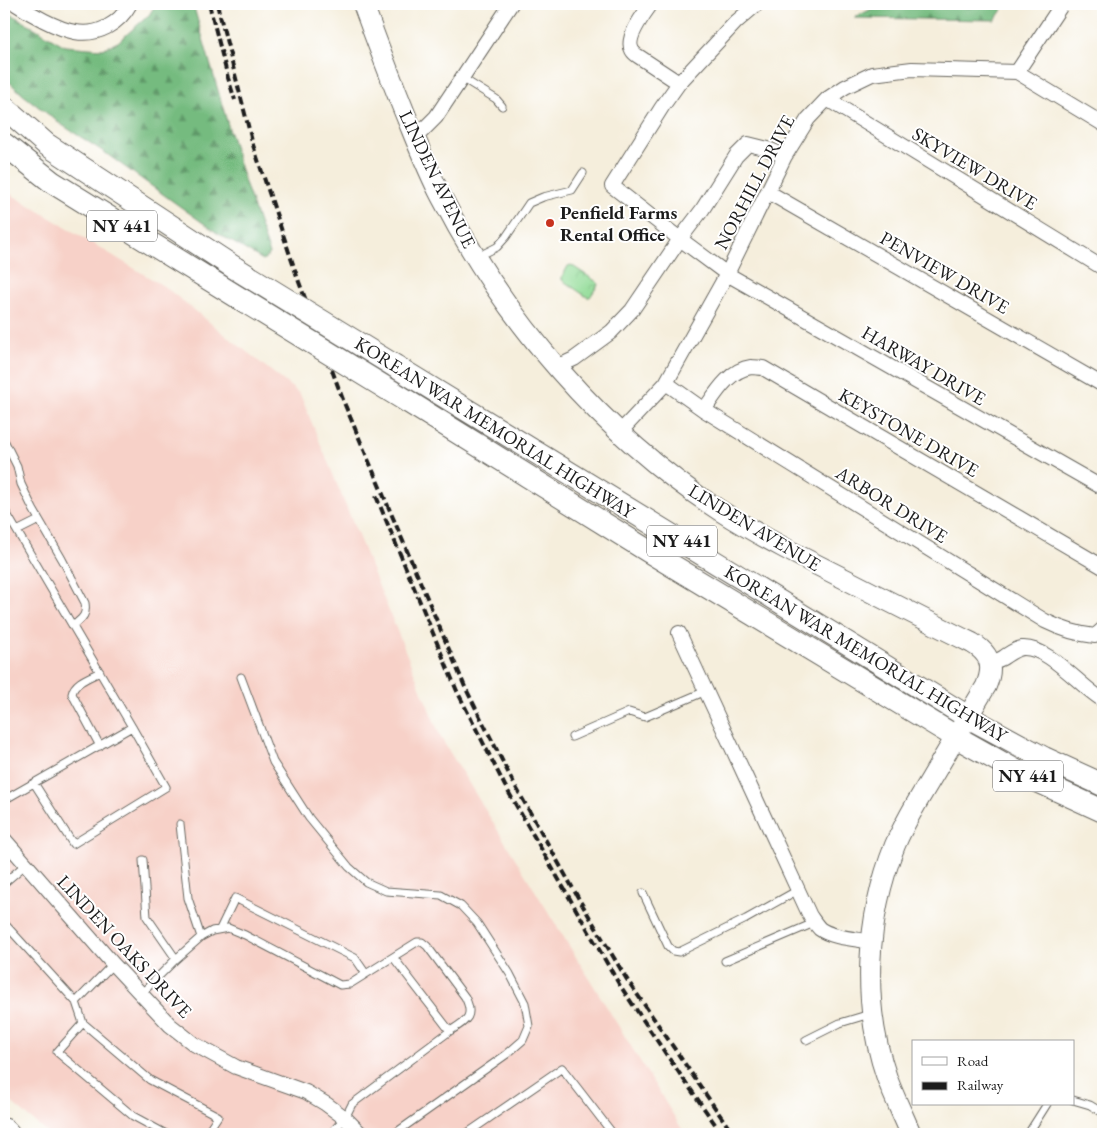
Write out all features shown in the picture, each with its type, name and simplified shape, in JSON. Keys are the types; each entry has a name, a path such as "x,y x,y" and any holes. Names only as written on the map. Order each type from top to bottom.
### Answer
{"highway":[{"path":"4,1131 8,1134"}],"main road":[{"name":"KOREAN WAR MEMORIAL HIGHWAY","path":"4,107 46,144 236,268 968,717 1044,758 1103,785"},
{"name":"KOREAN WAR MEMORIAL HIGHWAY","path":"4,144 52,182 656,556 1020,773 1103,811"}],"street":[{"path":"16,4 58,26 75,32 92,32 104,29 116,21 130,4"},
{"name":"LINDEN AVENUE","path":"363,4 379,49 441,196 476,258 516,316 557,367 597,410 663,469 719,510 796,555 972,643 984,652 990,663"},
{"path":"414,135 422,131 436,117 512,4"},
{"path":"651,4 632,37 630,44 632,51 679,83 736,22 758,4"},
{"path":"1017,72 1062,4"},
{"name":"NORHILL DRIVE","path":"620,432 666,383 727,274 785,156 808,118 826,100 845,87 872,74 912,69 1017,72 1103,124"},
{"name":"HARWAY DRIVE","path":"679,83 612,186 727,274 1103,488"},
{"name":"SKYVIEW DRIVE","path":"826,100 1103,268"},
{"path":"557,367 574,360 611,332 632,310 702,210 736,156 748,144 785,156"},
{"name":"PENVIEW DRIVE","path":"768,192 1103,385"},
{"name":"KEYSTONE DRIVE","path":"704,410 727,379 750,367 763,368 1103,567"},
{"name":"ARBOR DRIVE","path":"666,383 704,410 1045,621 1080,634 1095,636 1103,629"},
{"path":"679,633 814,923 820,929 836,936 872,942"},
{"path":"911,1134 887,1078 878,1044 870,977 874,924 895,844 916,804 989,680 990,663 1022,648 1036,650 1057,663 1094,695 1103,700"},
{"name":"LINDEN OAKS DRIVE","path":"4,839 113,964 170,1025 194,1044 236,1067 306,1092 345,1118 361,1134"}],"lane":[{"path":"462,78 496,99 502,106"},
{"path":"476,258 497,247 529,203 542,197 572,190 583,173"},
{"path":"5,442 17,466 21,484 85,603 86,611 82,618 73,626"},
{"path":"4,509 166,788 73,844 34,783"},
{"path":"17,531 39,520"},
{"path":"100,672 76,685 73,688 72,694 100,746"},
{"path":"241,677 273,762 309,818 349,867 366,882 386,891 441,895 461,906 477,923 510,974 525,1003 529,1026 523,1040 508,1054 394,1134"},
{"path":"572,737 629,712 645,717 706,691"},
{"path":"4,800 132,728"},
{"path":"180,824 188,898 200,937"},
{"path":"143,860 147,918 176,959"},
{"path":"4,883 25,865"},
{"path":"643,893 668,946 673,951 679,952 746,919 798,890"},
{"path":"220,929 235,898 356,958 366,974"},
{"path":"4,923 76,1002 83,1023 150,1080 218,1116 206,1134"},
{"path":"726,961 814,923"},
{"path":"140,994 200,937 220,929 228,928 245,935 340,985 350,984 418,942 422,942 465,997 470,1011 468,1018 352,1104 345,1118 330,1134"},
{"path":"393,957 450,1031"},
{"path":"76,1002 113,964"},
{"path":"806,1040 840,1023 873,1014"},
{"path":"83,1023 57,1052 133,1116 166,1134"},
{"path":"466,1134 562,1068 613,1134"},
{"path":"1074,1100 1090,1105 1103,1113"},
{"path":"1028,1134 1046,1106"}],"shaded area":[{"path":"4,188 9,193 165,287 300,394 441,738 685,1134 49,1134 4,1096"}],"green space":[{"path":"156,4 193,4 243,177 270,254 263,260 217,233 104,152 62,125 22,94 4,77 4,10 65,46 102,49 118,42 149,15"},
{"path":"881,4 1006,4 995,20 854,18"},
{"path":"571,265 597,282 598,285 590,297 587,297 562,280 568,266"}],"railway":[{"path":"209,4 235,100"},
{"path":"217,4 253,145 299,282 345,405 465,687 513,782 626,978 733,1134"},
{"path":"376,496 457,691 505,786 619,984 722,1134"}],"place":[{"name":"Penfield Farms Rental Office","path":"550,223"}]}
